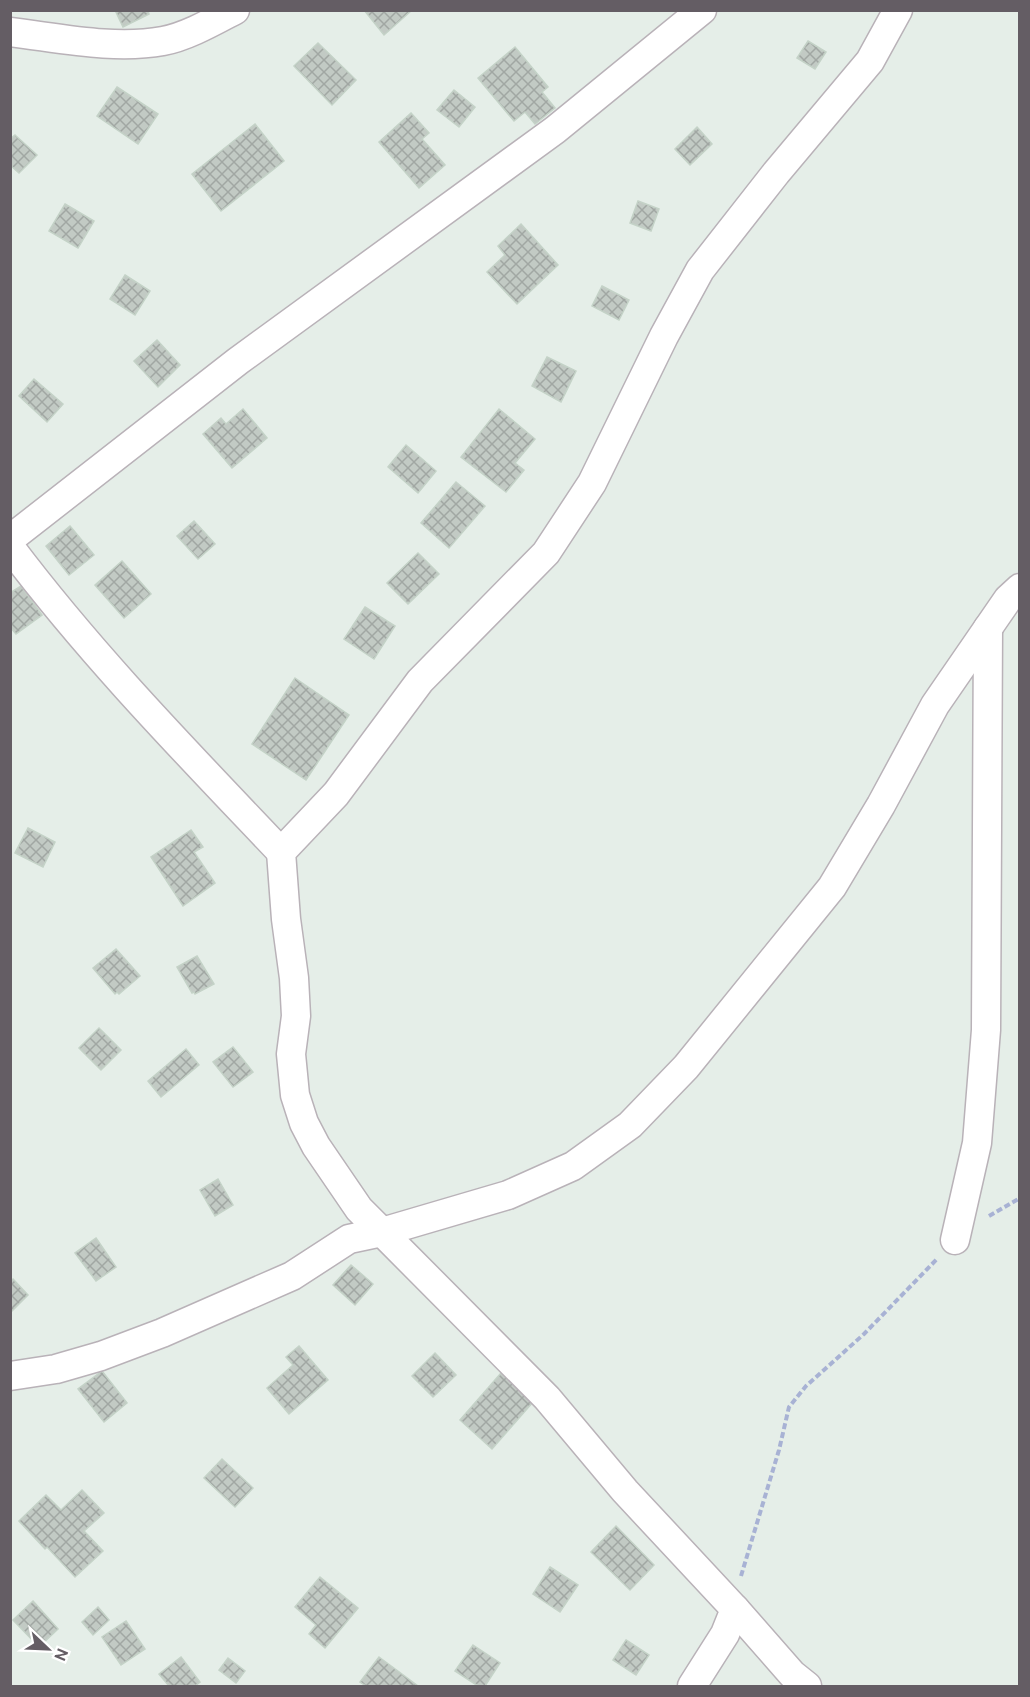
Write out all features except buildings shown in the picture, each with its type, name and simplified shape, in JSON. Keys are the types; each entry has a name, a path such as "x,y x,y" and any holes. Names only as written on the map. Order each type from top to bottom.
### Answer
{"street":[{"path":"10,32 126,46 165,41 209,24 235,10"},
{"path":"10,539 238,361 555,130 702,10"},
{"path":"281,852 336,794 420,681 546,553 591,483 664,336 700,270 776,173 870,61 898,10"},
{"path":"10,547 47,596 179,745 281,852 286,919 294,978 296,1016 291,1054 295,1095 304,1123 316,1146 359,1209 547,1398 625,1491 792,1674 807,1686"},
{"path":"10,1376 56,1369 111,1352 292,1276 349,1239 382,1232 508,1195 573,1166 630,1125 686,1067 832,887 881,805 935,705 1008,599 1020,588"},
{"path":"955,1240 977,1143 987,1030 988,628"},
{"path":"692,1686 725,1634 735,1609"}],"path":[{"path":"735,1609 743,1565 789,1407 806,1386 864,1334 955,1240 987,1217 1020,1198"}]}
